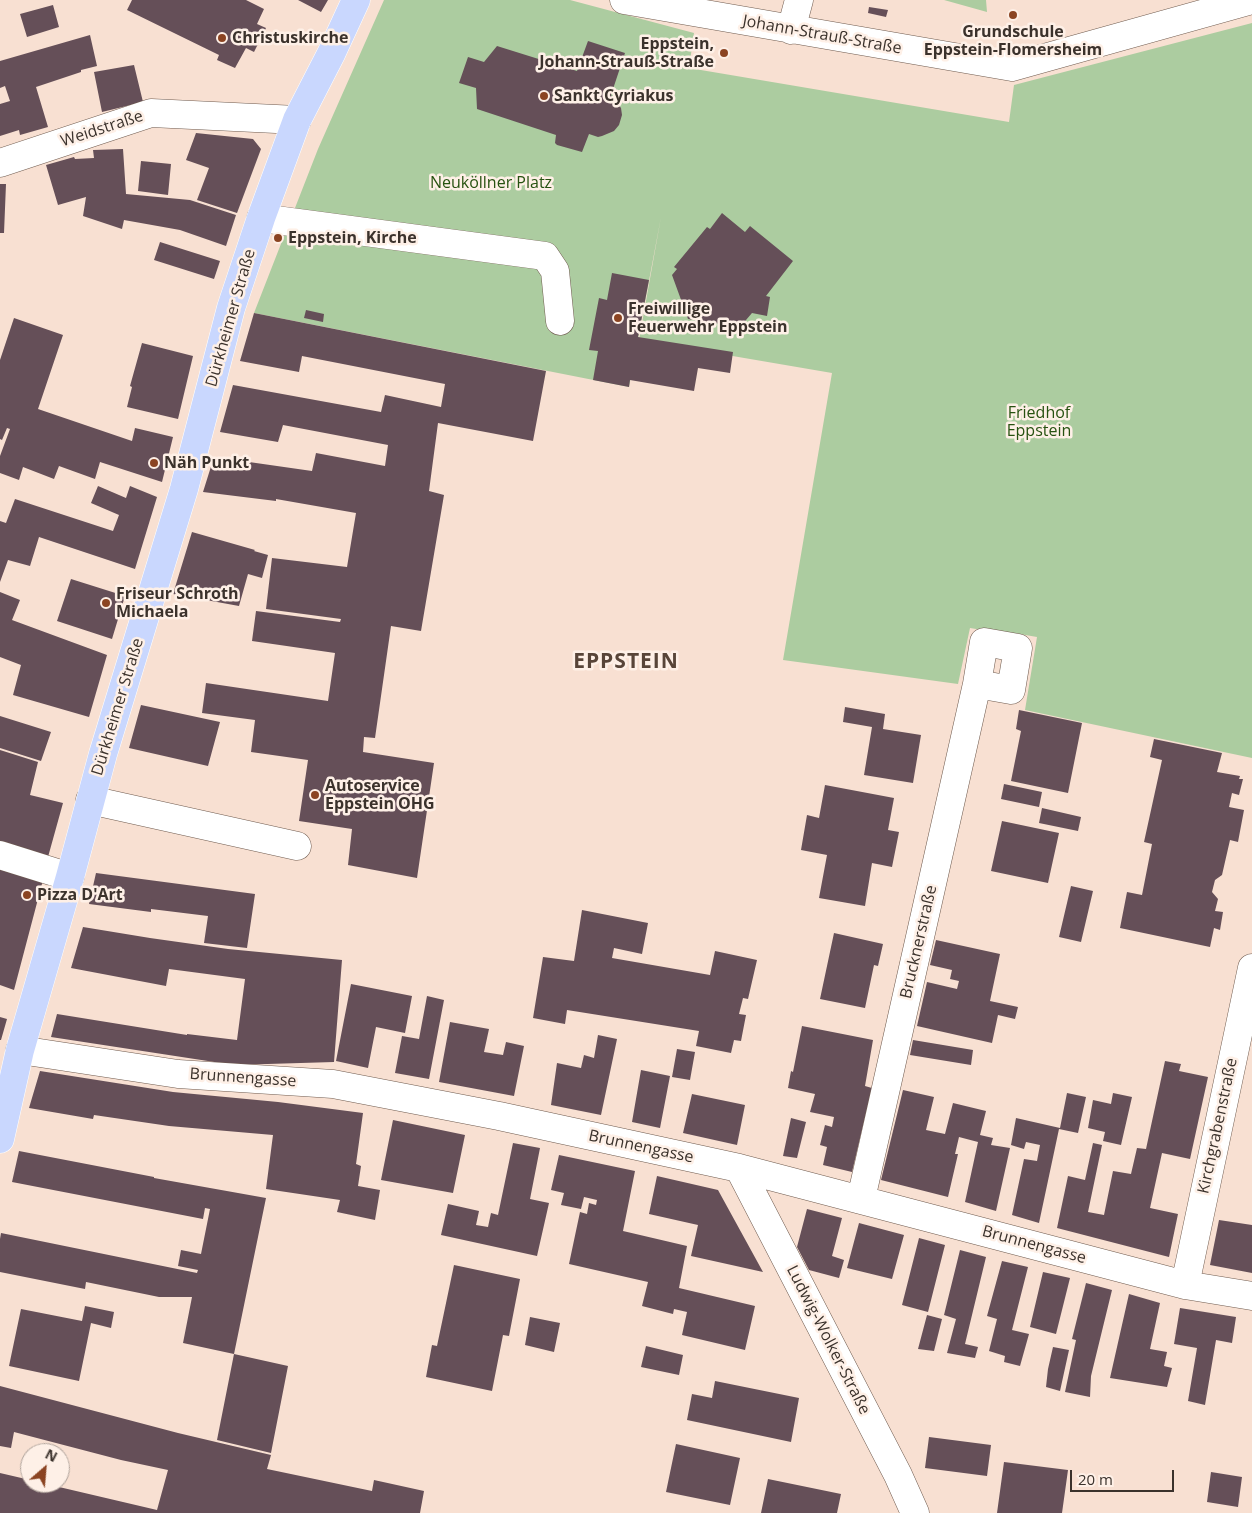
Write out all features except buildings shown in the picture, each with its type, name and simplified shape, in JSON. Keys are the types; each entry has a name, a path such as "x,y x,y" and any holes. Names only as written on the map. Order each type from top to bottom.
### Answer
{"main road":[{"name":"Dürkheimer Straße","path":"0,1139 20,1050 103,754 184,489 231,308 261,218 297,120 356,0"}],"street":[{"name":"Johann-Strauß-Straße","path":"624,0 1012,67 1252,0"},
{"path":"791,30 799,0"},
{"name":"Weidstraße","path":"0,163 152,113 297,120"},
{"path":"261,218 544,256 555,271 560,321"},
{"name":"Brucknerstraße","path":"861,1199 977,684"},
{"path":"90,800 297,846"},
{"path":"0,855 70,877"},
{"name":"Kirchgrabenstraße","path":"1185,1285 1252,968"},
{"name":"Brunnengasse","path":"20,1050 178,1074 333,1084 499,1116 738,1168 1185,1285 1252,1296"},
{"name":"Ludwig-Wolker-Straße","path":"738,1168 898,1475 915,1513"}],"green space":[{"name":"Friedhof Eppstein","path":"384,0 570,0 694,33 689,68 1009,122 1014,85 1252,23 1252,758 1025,710 1037,637 970,628 958,684 783,660 832,373 639,340 661,217 629,387 254,313 318,149"},
{"path":"944,0 986,0 987,12"}],"place":[{"name":"Grundschule Eppstein-Flomersheim","path":"1013,15"},
{"name":"Christuskirche","path":"222,38"},
{"name":"Eppstein, Johann-Strauß-Straße","path":"724,53"},
{"name":"Sankt Cyriakus","path":"544,96"},
{"name":"Eppstein, Kirche","path":"278,238"},
{"name":"Freiwillige Feuerwehr Eppstein","path":"618,318"},
{"name":"Näh Punkt","path":"154,463"},
{"name":"Friseur Schroth Michaela","path":"106,603"},
{"name":"Autoservice Eppstein OHG","path":"315,795"},
{"name":"Pizza D'Art","path":"27,895"}],"district":[{"name":"EPPSTEIN","path":"626,662"}],"park label":[{"name":"Neuköllner Platz","path":"491,183"}]}
